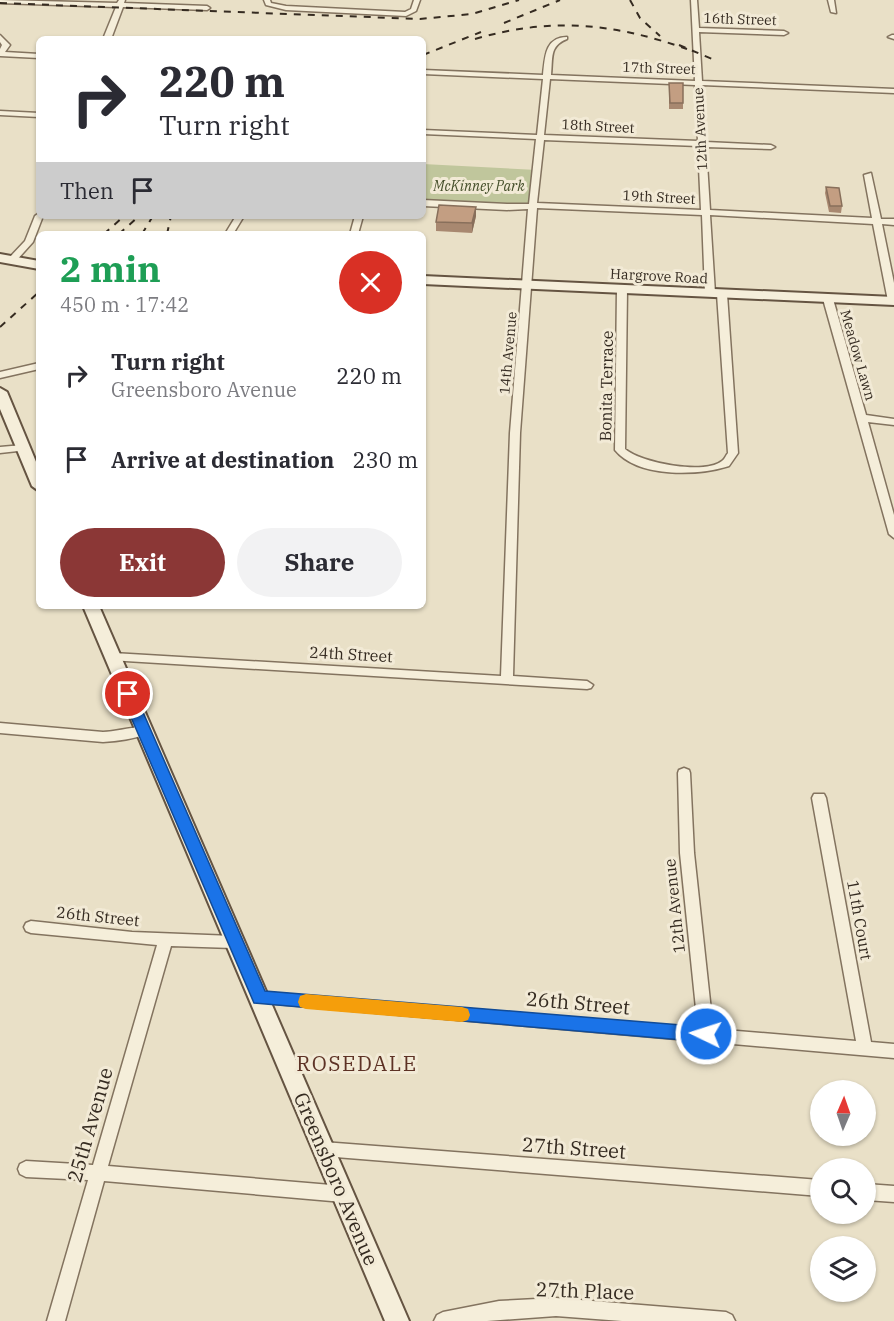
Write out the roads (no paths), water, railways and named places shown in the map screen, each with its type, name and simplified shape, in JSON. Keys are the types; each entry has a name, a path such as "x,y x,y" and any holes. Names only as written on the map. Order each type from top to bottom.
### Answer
{"main road":[{"path":"0,266 11,259 36,264"},
{"name":"Hargrove Road","path":"426,280 894,301"},
{"path":"0,392 36,479"},
{"name":"Greensboro Avenue","path":"92,609 397,1321"}],"street":[{"path":"267,0 272,6 286,8 406,14 411,12 417,0"},
{"name":"12th Avenue","path":"694,0 705,213 716,294"},
{"path":"831,0 834,12"},
{"path":"0,1 121,3 207,8"},
{"path":"108,36 121,3"},
{"name":"16th Street","path":"695,30 784,33"},
{"path":"0,38 6,45 0,54"},
{"name":"14th Avenue","path":"507,679 515,433 533,207 550,48 557,41 565,38"},
{"path":"0,54 36,56"},
{"name":"17th Street","path":"426,72 894,91"},
{"path":"0,113 36,115"},
{"name":"18th Street","path":"426,132 771,147"},
{"path":"868,175 894,301"},
{"name":"19th Street","path":"426,203 533,207 555,205 894,222"},
{"path":"11,259 29,242 38,219"},
{"name":"Bonita Terrace","path":"622,289 620,450 629,460 645,466 714,468 725,464 733,453 716,294"},
{"name":"Meadow Lawn","path":"828,299 894,534"},
{"path":"0,375 36,367"},
{"name":"Meadow Lawn","path":"862,418 894,422"},
{"path":"0,450 23,448"},
{"name":"24th Street","path":"113,657 587,685"},
{"path":"0,728 103,737 143,731"},
{"name":"12th Avenue","path":"684,773 687,853 706,1034"},
{"name":"11th Court","path":"819,798 866,1049"},
{"name":"26th Street","path":"31,927 92,936 165,941 233,942"},
{"name":"25th Avenue","path":"56,1321 165,941"},
{"name":"26th Street","path":"260,998 894,1051"},
{"name":"27th Street","path":"323,1149 810,1187"},
{"path":"26,1169 343,1194"},
{"path":"876,1193 894,1194"},
{"name":"27th Place","path":"443,1321 499,1310 556,1307 726,1321"}],"railway":[{"path":"0,3 420,19 472,14 519,0"},
{"path":"504,23 560,0"},
{"path":"630,0 640,18 660,36"},
{"path":"475,39 530,28 582,26 633,33 687,49"},
{"path":"426,54 481,32"},
{"path":"679,45 712,59"},
{"path":"107,231 121,219"},
{"path":"122,231 136,219"},
{"path":"144,231 151,219"},
{"path":"168,231 170,219"},
{"path":"0,327 36,295"}],"district":[{"name":"ROSEDALE","path":"357,1064"}],"park label":[{"name":"McKinney Park","path":"479,186"}]}
